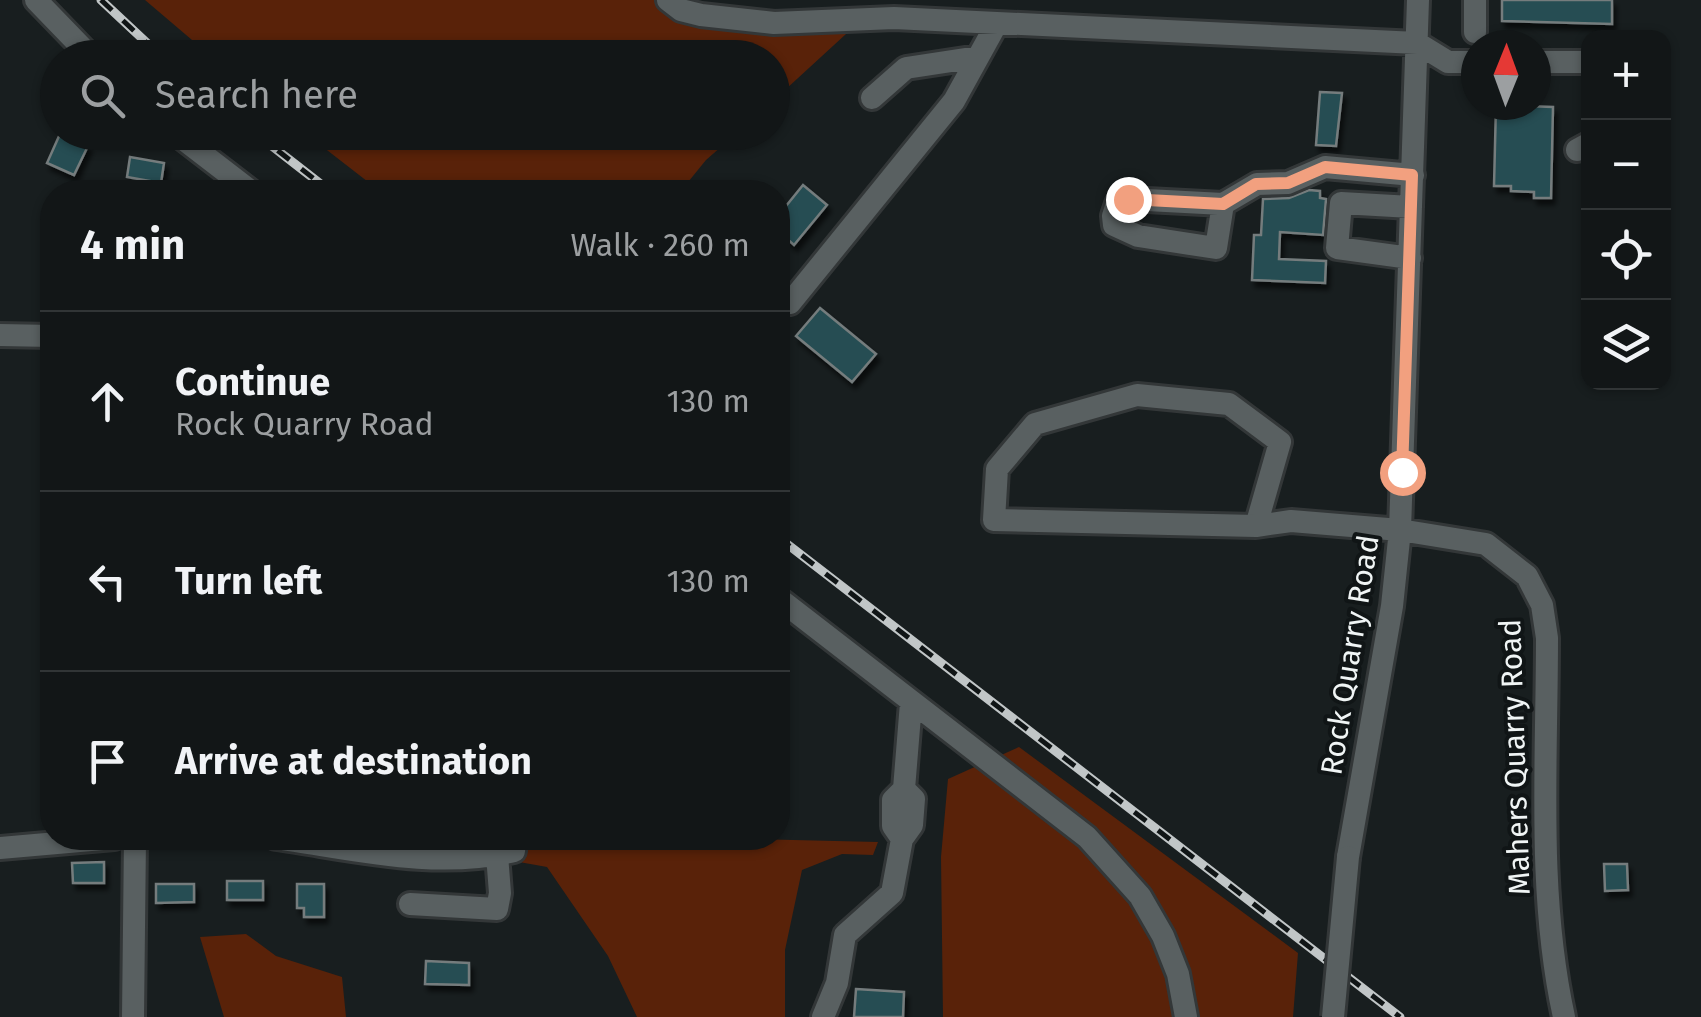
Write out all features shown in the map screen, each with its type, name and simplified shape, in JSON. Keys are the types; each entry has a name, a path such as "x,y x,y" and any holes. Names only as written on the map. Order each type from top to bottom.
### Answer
{"street":[{"path":"36,0 75,40"},
{"path":"668,0 681,10 722,19 775,11 1417,44 1448,62 1461,62"},
{"name":"Rock Quarry Road","path":"1333,1017 1348,857 1392,606 1400,530 1418,0"},
{"path":"1474,30 1475,0"},
{"path":"790,304 954,101 997,23"},
{"path":"872,98 906,68 978,57"},
{"path":"1551,62 1581,62"},
{"path":"197,150 236,180"},
{"path":"1223,204 1256,184 1288,183 1325,167 1412,175"},
{"path":"1410,258 1337,248 1341,203 1411,207"},
{"path":"0,335 40,336"},
{"name":"Mahers Quarry Road","path":"1256,526 1280,442 1229,404 1138,395 1034,424 996,470 994,520 1256,526 1291,521 1400,530 1486,544 1527,576 1542,605 1547,638 1548,889 1553,967 1564,1017"},
{"path":"790,607 1087,838 1140,896 1163,936 1178,974 1186,1017"},
{"path":"822,1017 837,983 846,935 892,893 902,839 893,826 893,800 904,790 911,703"},
{"path":"0,848 40,844"},
{"path":"134,850 134,1017"},
{"path":"363,850 479,860 504,850"},
{"path":"410,904 497,909 509,850"}],"shaded area":[{"path":"145,0 677,0 679,15 858,23 790,85 790,40 192,40"},
{"path":"327,150 717,150 690,180 366,180"},
{"path":"1019,747 1298,953 1293,1017 943,1017 941,857 948,779"},
{"path":"790,840 878,842 873,855 842,854 802,870 785,950 785,1017 637,1017 608,956 547,867 451,850 790,850"},
{"path":"246,934 276,956 342,977 346,1017 224,1017 200,937"}],"building":[{"path":"1502,0 1612,0 1612,24 1502,21"},
{"path":"1320,92 1342,93 1336,146 1316,145"},
{"path":"1553,107 1551,198 1534,198 1534,192 1511,191 1511,186 1494,186 1496,120 1551,120"},
{"path":"53,150 86,150 74,175 47,163"},
{"path":"130,157 164,163 161,180 127,177"},
{"path":"803,185 827,205 794,245 790,242 790,201"},
{"path":"1309,190 1320,191 1320,198 1326,199 1323,235 1280,232 1279,259 1326,261 1325,283 1252,280 1254,235 1261,235 1263,199 1289,198"},
{"path":"820,308 876,354 852,382 796,336"},
{"path":"104,862 104,883 73,883 72,863"},
{"path":"1604,864 1627,864 1628,890 1605,891"},
{"path":"227,881 263,881 263,900 227,900"},
{"path":"156,884 194,884 194,902 156,903"},
{"path":"297,884 324,884 324,917 304,917 304,908 297,908"},
{"path":"426,961 469,963 469,985 425,984"},
{"path":"856,989 904,992 903,1017 854,1017"}],"railway":[{"path":"101,0 144,40"},
{"path":"277,150 316,180"},
{"path":"790,546 1400,1017"}],"route":[{"path":"1128,199 1223,204 1256,184 1288,183 1325,167 1412,175 1402,472"}]}
